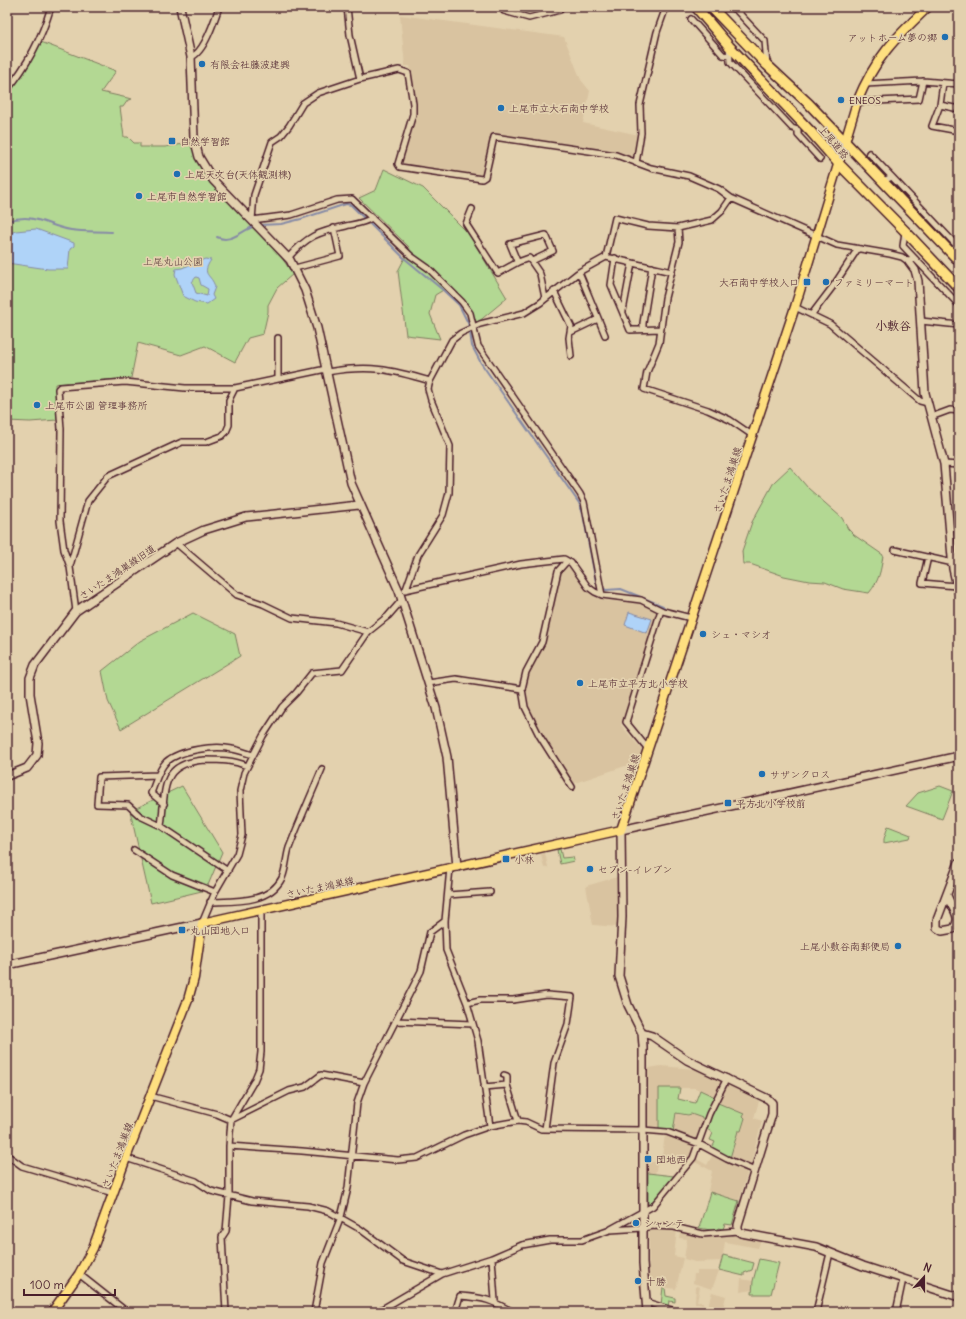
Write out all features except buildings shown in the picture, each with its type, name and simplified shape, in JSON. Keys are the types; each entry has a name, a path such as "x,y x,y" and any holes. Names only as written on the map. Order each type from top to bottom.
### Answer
{"highway":[{"name":"上尾道路","path":"696,7 729,46 811,132 839,164 959,288"},
{"name":"上尾道路","path":"712,8 767,65 809,104 959,261"}],"main road":[{"name":"さいたま鴻巣線","path":"52,1312 79,1274 93,1248 192,988 202,923 621,830 795,307 858,102 865,84 885,51 928,7"}],"street":[{"path":"7,90 17,77 38,42 51,7"},
{"path":"180,7 191,57 194,138 199,157 213,180 288,258 295,268 305,290 317,328 346,466 359,505 402,590"},
{"path":"191,57 195,56 202,47 214,22 219,7"},
{"path":"346,7 350,35 360,79"},
{"path":"501,7 504,11 529,18 560,10 561,7"},
{"path":"636,163 641,133 640,105 657,32 666,7"},
{"path":"712,8 731,7 736,10 765,41 767,65"},
{"path":"691,19 723,55 729,56"},
{"path":"729,46 730,62 750,84 792,128 811,132"},
{"path":"252,220 254,195 272,142 281,136 289,126 299,107 308,98 318,93 360,79 399,70 408,72 413,104 413,114 398,164 400,167 482,179 485,177 494,137 616,156 636,163 689,176 719,189 731,198 838,245 857,250 890,254 912,260"},
{"path":"865,84 923,81 959,84"},
{"path":"858,102 919,100 923,81"},
{"path":"944,83 940,105 932,126 959,131"},
{"path":"940,105 959,109"},
{"path":"798,130 798,135 820,159"},
{"path":"868,153 959,248"},
{"path":"883,181 892,177"},
{"path":"252,220 291,215 337,200 348,198 355,201 411,256 428,268 462,302 470,313 478,346 487,361 576,488 584,502 602,595"},
{"path":"606,257 615,218 648,226 678,228 712,220 722,211 731,198"},
{"path":"472,209 466,224 497,272 498,273 529,258 540,274 545,298"},
{"path":"288,258 300,243 309,236 334,228 365,222 372,218"},
{"path":"295,268 340,256 334,228"},
{"path":"678,228 679,242 665,298 661,329 658,343 647,372 644,389 708,410 730,420 752,435"},
{"path":"905,231 903,246 912,260 959,305"},
{"path":"518,262 510,244 546,235 553,251 532,261"},
{"path":"812,314 834,285 857,250"},
{"path":"490,1126 478,1041 468,1003 446,950 445,921 453,867 445,746 428,683 402,600 402,590 418,555 443,514 449,493 450,446 428,389 430,381 452,340 474,326 524,313 579,272 606,257 672,272"},
{"path":"615,258 611,282 630,330 661,329"},
{"path":"912,260 918,280 928,403 944,464 953,563 956,586 959,594"},
{"path":"623,312 632,263"},
{"path":"644,329 643,323 652,267"},
{"path":"579,272 605,335"},
{"path":"554,291 571,326 569,338 571,356"},
{"path":"795,307 830,324 920,401 928,403"},
{"path":"571,332 598,319"},
{"path":"921,321 959,325"},
{"path":"278,338 278,379"},
{"path":"76,611 70,567 64,550 60,521 61,429 58,389 60,387 125,382 185,388 236,388 326,370 376,368 398,371 430,381"},
{"path":"70,567 88,501 108,476 182,442 200,443 222,436 226,432 229,425 229,400 236,388"},
{"path":"931,417 950,410 959,411"},
{"path":"944,464 959,465"},
{"name":"さいたま鴻巣線旧道","path":"7,776 27,768 37,755 38,743 30,694 30,678 35,664 76,611 176,543 204,530 246,517 359,505"},
{"path":"176,543 237,596 263,604 292,618 329,621 368,632"},
{"path":"895,550 928,556 953,563"},
{"path":"928,556 922,583 956,586"},
{"path":"402,590 521,564 564,559 568,561 588,586 602,595 641,600 661,610 691,618"},
{"path":"568,561 558,571 542,642 526,672 522,689 525,707 539,735 572,787"},
{"path":"7,965 202,923 215,892 237,854 242,835 240,791 247,766 282,706 296,694 308,677 318,672 342,670 368,632 388,616 402,600"},
{"path":"648,749 626,722 661,610"},
{"path":"428,683 456,678 522,689"},
{"path":"164,804 152,793 158,775 165,763 172,758 187,752 224,748 253,755"},
{"path":"647,1312 643,1228 642,1033 628,1005 620,976 622,917 621,830 959,756"},
{"path":"161,826 170,776 174,769 183,763 198,761 226,760 247,766"},
{"path":"210,902 251,900 267,893 277,886 283,874 289,848 322,769"},
{"path":"158,775 99,777 98,804 128,805 140,816 161,826 228,871"},
{"path":"134,850 172,875 215,892"},
{"path":"947,895 957,914 958,921 954,929 942,931 936,925 959,862"},
{"path":"448,895 490,892"},
{"path":"226,1312 222,1237 226,1231 231,1120 251,1089 259,1069 262,973 261,910"},
{"path":"314,1312 323,1263 341,1217 348,1188 357,1104 364,1083 421,971 430,932 445,921"},
{"path":"468,1003 480,1000 517,1000 547,994 572,997 568,1024 554,1063 545,1129"},
{"path":"396,1021 473,1024"},
{"path":"642,1033 652,1036 683,1058 768,1099 772,1104 772,1114 737,1228 738,1231"},
{"path":"150,1096 216,1114 231,1120 290,1091 305,1087 321,1075 364,1083"},
{"path":"504,1075 507,1076 507,1085 518,1121"},
{"path":"377,1312 442,1274 492,1258 522,1245 550,1240 582,1240 610,1230 653,1206 693,1158 709,1114 727,1078"},
{"path":"484,1087 507,1085"},
{"path":"229,1146 387,1160 410,1160 437,1149 464,1135 490,1126 518,1121 526,1122 541,1129 643,1130 675,1134 755,1171"},
{"path":"7,1154 22,1166 113,1193"},
{"path":"126,1158 196,1181 211,1191 228,1196 252,1202 308,1206 328,1211 341,1217 403,1261 442,1274"},
{"path":"610,1230 653,1226 674,1227 702,1234 738,1231 741,1233 811,1246 903,1279 959,1297"},
{"path":"816,1312 830,1253"},
{"path":"492,1258 495,1301"},
{"path":"79,1274 127,1312"},
{"path":"896,1312 903,1279"},
{"path":"455,1312 460,1296 483,1298 495,1301 513,1312"},
{"path":"646,1302 678,1312"}],"shaded area":[{"name":"上尾市立大石南中学校","path":"400,15 564,37 581,80 590,91 583,123 639,135 635,157 633,159 613,152 492,134 484,174 480,176 404,165 402,161 415,121 416,95 410,66 405,66"},
{"name":"上尾市立平方北小学校","path":"566,567 572,568 588,591 595,597 640,604 654,610 657,614 621,725 642,750 637,762 572,784 540,735 523,692 526,675 544,644 548,618 560,573"},
{"path":"545,853 548,867 544,868 541,854"},
{"path":"617,877 618,927 593,925 586,886"},
{"path":"661,1066 695,1069 696,1067 724,1081 717,1098 695,1088 659,1088 659,1129 651,1129 648,1126 648,1070 649,1068"},
{"path":"727,1084 759,1101 754,1118 762,1121 751,1163 746,1165 730,1158 738,1130 742,1131 745,1118 718,1103"},
{"path":"677,1114 688,1116 692,1114 705,1120 699,1138 695,1140 673,1132"},
{"path":"665,1135 693,1144 695,1150 687,1164 677,1161 677,1159 662,1156"},
{"path":"713,1154 745,1170 747,1174 739,1201 708,1191 712,1171 693,1161 695,1158 707,1165"},
{"path":"648,1162 658,1162 655,1174 648,1173"},
{"path":"649,1229 677,1230 674,1256 683,1258 676,1289 663,1287 663,1285 649,1281"},
{"path":"680,1231 708,1236 731,1234 761,1240 758,1248 725,1242 722,1261 695,1262 684,1259 687,1239 679,1238"},
{"path":"697,1271 719,1271 712,1289 693,1283 694,1274 697,1274"},
{"path":"741,1279 753,1281 752,1290 740,1292"},
{"path":"696,1286 700,1287 697,1301 703,1303 705,1306 695,1303"},
{"path":"712,1292 726,1296 722,1312 706,1312"}],"green space":[{"name":"上尾丸山公園","path":"41,42 116,71 101,92 132,99 128,100 123,107 120,107 124,137 128,137 134,143 140,143 140,147 165,147 190,143 207,180 277,251 293,274 277,288 268,305 263,334 248,338 235,362 205,346 181,355 138,343 131,378 55,384 57,420 30,422 7,421 7,95 22,75"},
{"path":"384,169 423,188 469,234 507,298 477,323 467,305 450,286 435,295 430,314 440,339 406,335 398,271 410,248 359,198 376,190"},
{"path":"790,467 808,488 842,518 848,529 854,535 883,555 879,576 869,593 843,589 825,582 809,581 784,576 750,564 743,564 742,551 752,522 774,482"},
{"path":"193,613 235,634 240,656 121,729 108,701 102,671 140,641"},
{"path":"182,786 222,852 206,890 151,903 130,811"},
{"path":"940,786 953,791 942,819 906,806 918,793"},
{"path":"888,826 911,835 910,838 884,843"},
{"path":"560,849 562,858 573,857 574,861 560,864 557,850"},
{"path":"659,1088 680,1088 678,1099 695,1103 700,1090 717,1098 705,1119 691,1114 676,1113 673,1132 659,1129"},
{"path":"718,1103 744,1114 743,1116 745,1118 741,1131 738,1131 730,1158 712,1148 715,1142 710,1140 713,1133 707,1129"},
{"path":"648,1173 674,1176 673,1180 648,1206"},
{"path":"710,1192 739,1201 732,1225 725,1224 723,1229 718,1228 716,1231 699,1228"},
{"path":"723,1255 754,1263 752,1270 744,1273 744,1276 719,1270"},
{"path":"759,1259 779,1263 771,1294 752,1294 753,1281"},
{"path":"663,1287 665,1288 666,1296 675,1298 675,1302 669,1301 668,1307 661,1305"}],"water":[{"path":"36,229 74,243 74,246 70,249 68,269 48,269 7,263 7,234 16,231"},
{"path":"205,259 211,260 208,265 207,272 214,283 215,287 212,295 214,299 207,304 195,302 183,296 175,274 176,269","holes":["196,277 199,278 201,285 208,289 207,296 196,293 192,282"]},
{"path":"629,612 652,619 647,633 625,625"}],"waterway":[{"path":"259,225 281,224 346,204 351,205 404,258 459,305 469,325 472,346 481,363 579,503 583,514 596,582 599,585"},
{"path":"7,221 26,218 71,230 112,232"},
{"path":"217,237 222,239 232,238 255,226"},
{"path":"602,587 606,590 621,589 663,606 667,611"}],"place":[{"name":"アットホーム夢の郷","path":"945,37"},
{"name":"有限会社藤波建興","path":"202,64"},
{"name":"ENEOS","path":"841,100"},
{"name":"上尾市立大石南中学校","path":"501,108"},
{"name":"自然学習館","path":"172,141"},
{"name":"上尾天文台(天体観測棟)","path":"177,174"},
{"name":"上尾市自然学習館","path":"139,196"},
{"name":"大石南中学校入口","path":"807,282"},
{"name":"ファミリーマート","path":"826,282"},
{"name":"上尾市公園 管理事務所","path":"37,405"},
{"name":"シェ・マシオ","path":"703,634"},
{"name":"上尾市立平方北小学校","path":"580,683"},
{"name":"サザンクロス","path":"762,774"},
{"name":"平方北小学校前","path":"728,803"},
{"name":"小林","path":"506,859"},
{"name":"セブン-イレブン","path":"590,869"},
{"name":"丸山団地入口","path":"182,930"},
{"name":"上尾小敷谷南郵便局","path":"898,946"},
{"name":"団地西","path":"648,1159"},
{"name":"シャンテ","path":"636,1223"},
{"name":"十勝","path":"638,1281"}],"district":[{"name":"小敷谷","path":"893,326"}]}
